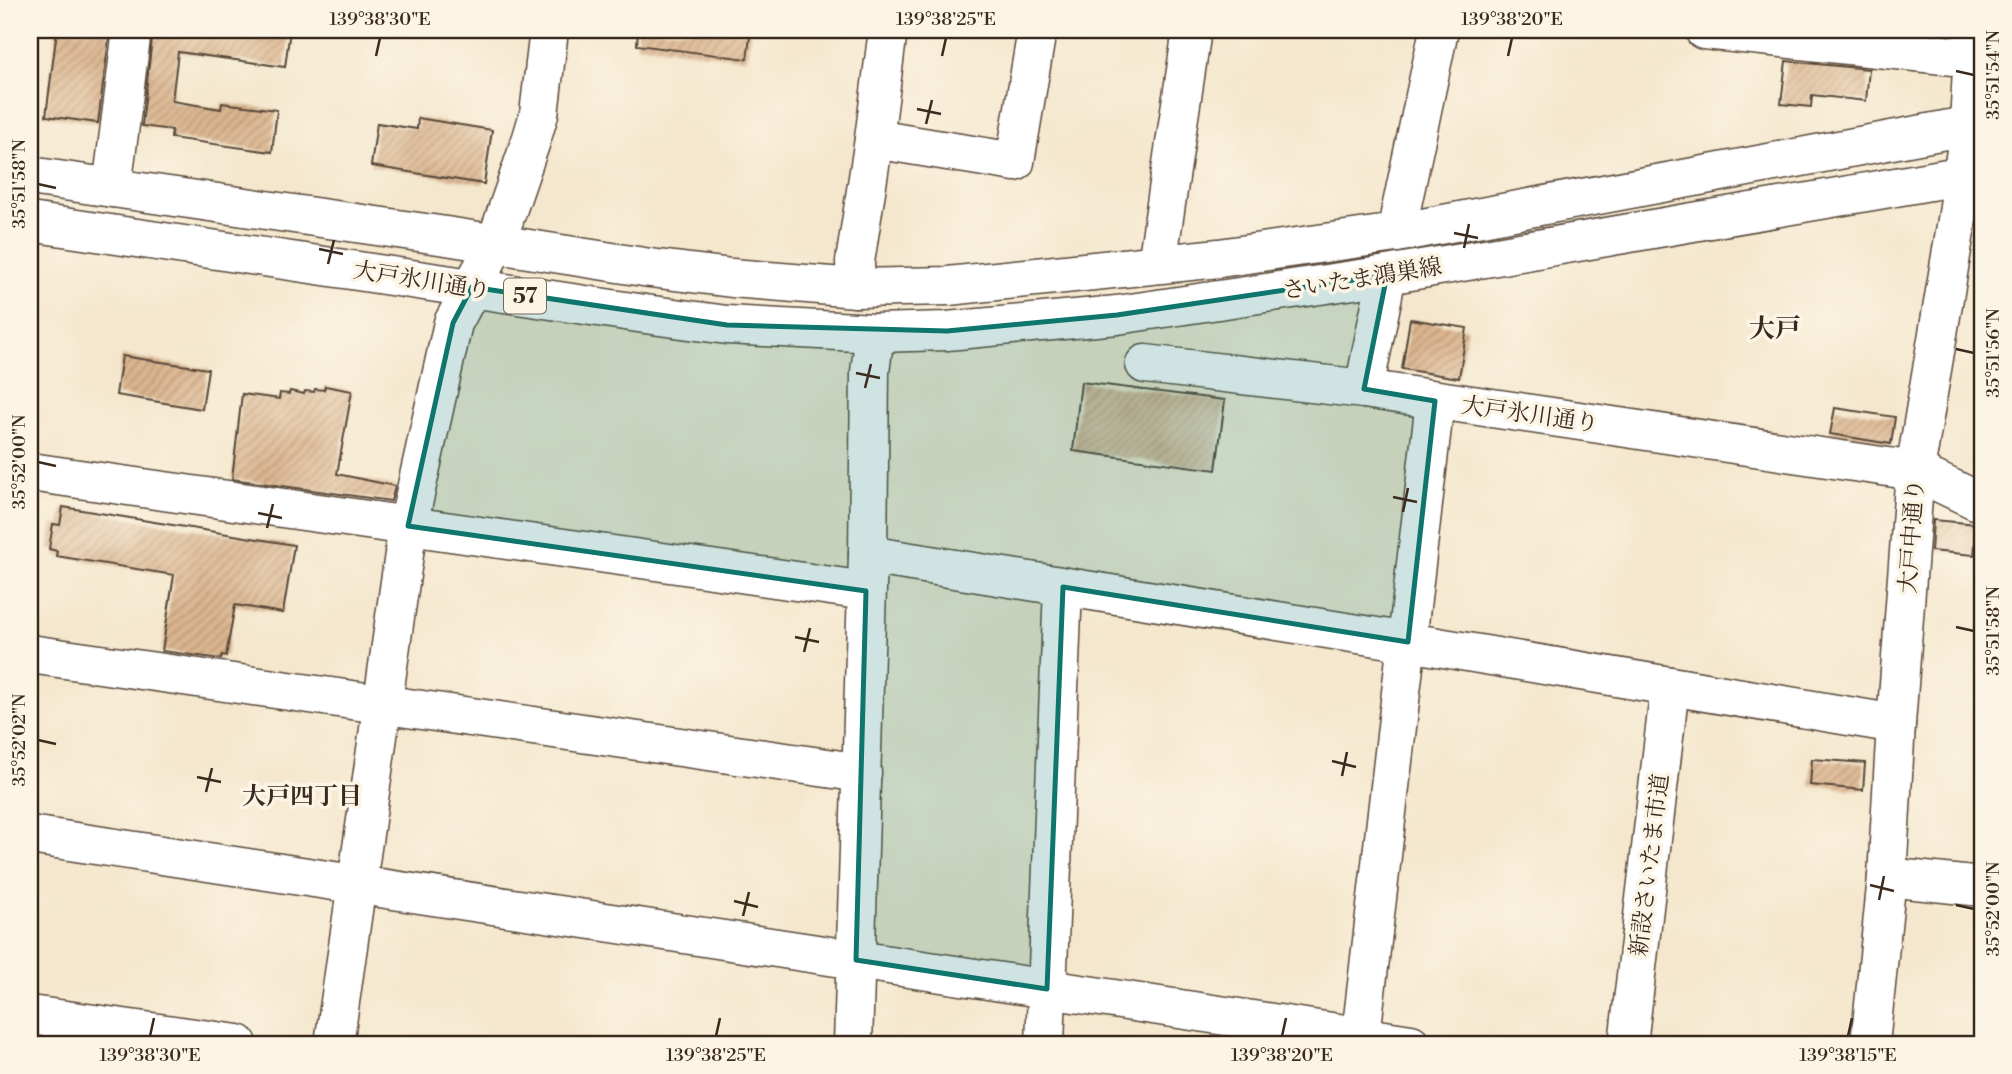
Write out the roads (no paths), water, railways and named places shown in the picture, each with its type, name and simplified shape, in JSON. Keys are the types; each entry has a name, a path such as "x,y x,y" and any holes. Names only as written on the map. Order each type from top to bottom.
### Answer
{"street":[{"path":"112,188 132,30"},
{"path":"334,1044 408,526 453,323 496,243 539,114 549,30"},
{"path":"856,288 855,262 888,30"},
{"path":"874,139 1015,162 1037,30"},
{"path":"1157,264 1192,30"},
{"path":"1396,233 1439,30"},
{"path":"1704,30 1974,44"},
{"name":"大戸中通り","path":"1870,1044 1887,877 1915,471 1973,173 1976,124 1974,44"},
{"name":"さいたま鴻巣線","path":"948,286 1219,258 1396,233 1976,124"},
{"name":"さいたま鴻巣線","path":"947,331 1117,315 1387,275 1973,173"},
{"name":"57","path":"30,176 112,188"},
{"name":"大戸氷川通り","path":"112,188 732,278 856,288 948,286"},
{"name":"大戸氷川通り","path":"30,222 727,325 875,333 947,331"},
{"path":"1364,389 1387,275"},
{"path":"853,1044 862,773 870,372 875,333"},
{"name":"大戸氷川通り","path":"1144,364 1364,389 1915,471 1982,503"},
{"path":"1360,1040 1435,401"},
{"path":"30,472 408,526 867,573 1063,587 1896,724"},
{"path":"1045,1044 1063,587"},
{"path":"30,654 862,773"},
{"name":"新設さいたま市道","path":"1628,1044 1670,686"},
{"path":"30,835 1047,989 1360,1040 1411,1044"},
{"path":"1887,877 1982,887"},
{"path":"30,1016 238,1044"}],"district":[{"name":"大戸","path":"1775,328"},
{"name":"大戸四丁目","path":"302,796"}]}
